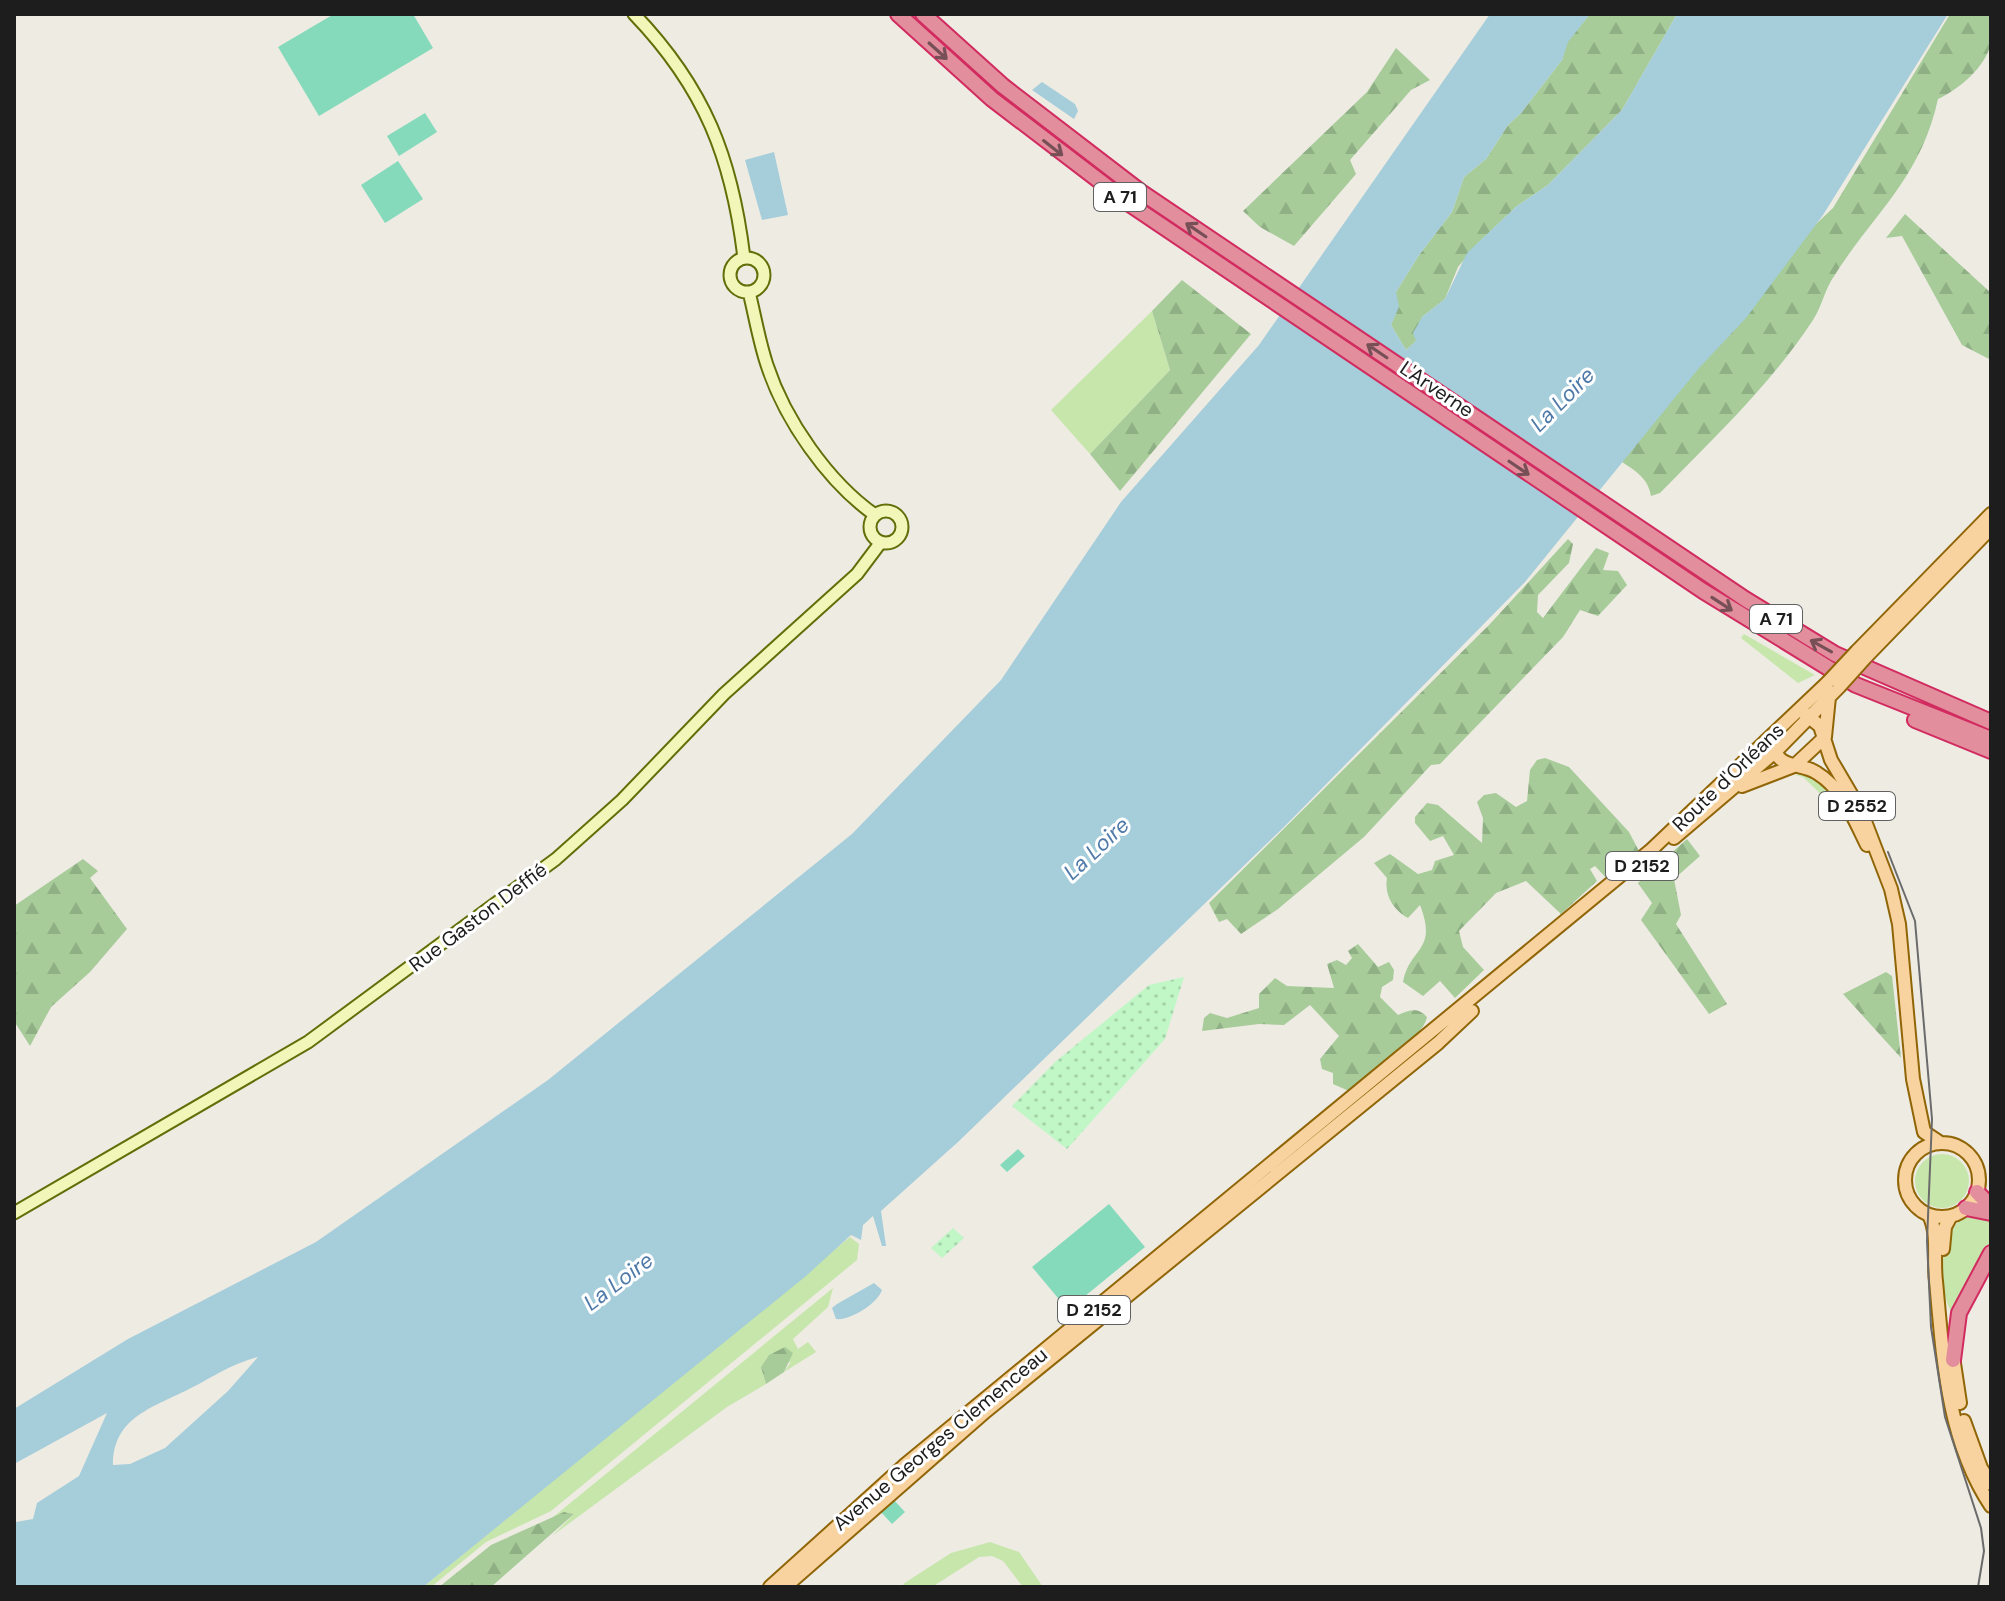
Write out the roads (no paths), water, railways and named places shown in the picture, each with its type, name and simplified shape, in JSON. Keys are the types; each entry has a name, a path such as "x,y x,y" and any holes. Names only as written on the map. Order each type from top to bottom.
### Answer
{"highway":[{"name":"L'Arverne","path":"898,14 992,99 1107,188 1657,561 1856,685 1991,739"},
{"name":"L'Arverne","path":"923,14 1003,86 1129,183 1667,546 1797,632 1891,681 1991,722"},
{"path":"1891,681 1898,677 1991,714"},
{"path":"1856,685 1880,704 1991,751"},
{"path":"1977,1192 1991,1210"},
{"path":"1966,1208 1991,1210"},
{"path":"1953,1360 1959,1313 1991,1253"}],"main road":[{"path":"634,14 687,78 712,123 732,180 744,258"},
{"path":"744,258 758,261 765,274 758,288 749,292 735,287 730,274 734,264 744,258"},
{"path":"749,292 767,367 789,412 841,487 875,515"},
{"path":"889,511 900,521 898,537 881,542 870,531 875,515 889,511"},
{"name":"Route d'Orléans","path":"1374,1090 1650,851 1798,710 1833,684 1991,514"},
{"name":"Route d'Orléans","path":"1862,654 1991,528"},
{"name":"Rue Gaston Deffié","path":"14,1213 308,1042 556,859 622,800 724,694 857,574 881,542"},
{"name":"Route d'Orléans","path":"1374,1090 1775,752 1829,697 1833,684"},
{"path":"1728,793 1794,766 1825,737 1829,697"},
{"path":"1798,710 1811,716 1825,737"},
{"path":"1772,734 1775,752 1785,763 1794,766"},
{"name":"D 2552","path":"1825,737 1831,760 1861,811 1887,877 1899,924 1918,1151"},
{"name":"D 2552","path":"1794,766 1818,773 1840,793 1887,877"},
{"name":"D 2552","path":"1913,1079 1924,1132 1939,1142"},
{"name":"Avenue Georges Clemenceau","path":"785,1587 986,1411 1374,1090"},
{"name":"Avenue Georges Clemenceau","path":"770,1587 905,1465 1374,1090"},
{"path":"1939,1142 1956,1145 1970,1156 1979,1173 1977,1192 1966,1208 1951,1216 1929,1215 1913,1204 1904,1184 1907,1166 1918,1151 1939,1142"},
{"path":"1929,1215 1934,1228 1935,1271 1947,1383 1962,1448 1991,1506"},
{"path":"1951,1216 1945,1227 1942,1261 1953,1360 1968,1436 1991,1484"}],"water":[{"name":"La Loire","path":"1490,14 1590,14 1568,42 1562,60 1508,125 1486,159 1464,177 1452,212 1396,292 1399,307 1391,325 1406,350 1416,341 1413,333 1422,317 1445,299 1467,253 1517,206 1548,185 1622,110 1677,14 1948,14 1823,215 1746,318 1699,368 1525,582 1284,827 958,1142 881,1211 886,1246 882,1246 873,1216 863,1225 861,1240 851,1235 806,1276 423,1587 14,1587 16,1522 33,1519 37,1503 79,1476 107,1413 14,1464 14,1409 128,1339 316,1242 548,1080 852,834 1001,680 1121,502 1259,345","holes":["258,1357 228,1391 165,1448 130,1464 113,1465 120,1435 138,1415"]},
{"path":"1042,82 1075,104 1078,111 1074,119 1032,90"},
{"path":"774,152 788,215 762,220 745,160"},
{"path":"874,1283 882,1290 875,1300 856,1314 836,1319 832,1308"}],"tram line":[{"path":"1888,852 1915,921 1932,1119 1927,1241 1931,1327 1945,1417 1981,1528 1984,1551 1978,1587"}]}
